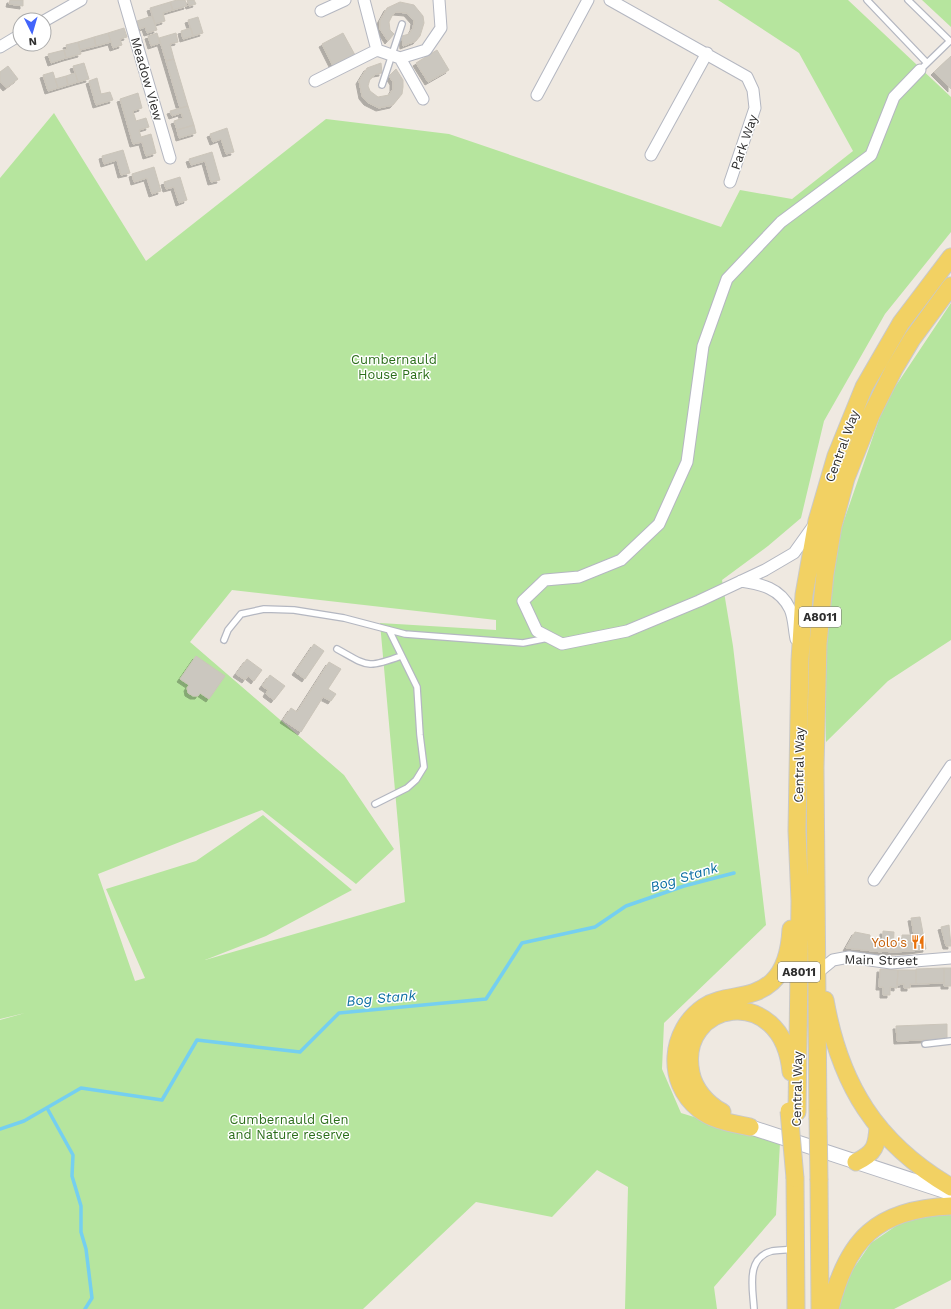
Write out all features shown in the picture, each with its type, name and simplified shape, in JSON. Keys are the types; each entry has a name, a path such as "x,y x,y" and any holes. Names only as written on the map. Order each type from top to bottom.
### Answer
{"main road":[{"name":"Central Way","path":"796,1309 793,1112 800,901 798,831 800,660 804,595 817,521 836,456 864,387 901,323 951,257"},
{"name":"Central Way","path":"820,1309 815,768 818,644 822,597 829,544 846,478 872,415 894,369 912,339 951,286"},
{"path":"750,1127 718,1120 695,1106 685,1093 678,1079 675,1057 676,1047 684,1028 693,1016 705,1007 721,1000 746,996 762,990 775,979 782,969 790,938 798,831"},
{"path":"816,976 824,999 830,1032 842,1067 859,1099 878,1126 898,1150 910,1160 951,1186"},
{"path":"750,1127 713,1106 700,1092 691,1076 689,1056 692,1042 703,1024 717,1016 732,1012 750,1012 764,1019 775,1028 787,1051 790,1066 793,1112"},
{"path":"856,1162 867,1157 875,1148 878,1126"},
{"path":"830,1309 843,1266 852,1251 867,1234 883,1223 902,1214 921,1208 951,1206"}],"street":[{"path":"52,16 81,0"},
{"name":"Meadow View","path":"124,0 170,158"},
{"path":"321,11 345,0"},
{"path":"364,0 377,50"},
{"path":"315,81 377,50 396,56 426,50 441,28 439,0"},
{"path":"537,95 588,0"},
{"name":"Park Way","path":"610,0 747,77 752,90 755,108 730,182"},
{"path":"0,47 12,40"},
{"path":"651,154 706,53"},
{"path":"396,56 424,99"},
{"path":"817,521 794,553 765,570 699,601 627,631 562,644 537,631 523,601 545,580 579,576 621,560 659,524 687,462 703,346 727,279 781,222 871,154 894,97 923,67"},
{"path":"740,581 763,584 780,594 790,609 800,660"},
{"path":"874,880 951,766"},
{"name":"Main Street","path":"816,976 833,960 849,957 891,962 951,958"},
{"path":"750,1127 951,1193"}],"lane":[{"path":"868,0 923,67 950,41 908,0"},
{"path":"382,85 396,56 402,24"},
{"path":"224,640 228,630 241,614 264,609 294,610 344,618 405,634 523,643 550,638"},
{"path":"375,804 407,788 416,780 424,767 417,687 389,630"},
{"path":"337,649 366,665 380,664 401,656"},
{"path":"925,1044 951,1041"},
{"path":"754,1309 752,1272 755,1265 760,1258 771,1251 795,1249"}],"green space":[{"path":"718,0 848,0 951,97 951,232 885,314 824,421 801,518 768,546 722,580 733,646 766,925 664,1023 662,1069 681,1113 780,1143 776,1215 714,1287 717,1309 625,1309 628,1187 597,1170 552,1217 476,1202 363,1309 0,1309 0,1020 25,1013 0,1019 0,178 54,113 146,261 326,119 449,134 721,227 740,190 792,199 853,151 799,53","holes":["232,590 496,620 496,630 380,623 405,902 205,960 266,936 352,890 263,815 196,861 106,889 145,978 135,981 98,874 262,810 356,884 394,849 344,775 190,642"]},
{"path":"922,0 951,0 951,27"},
{"path":"951,303 951,640 888,681 826,742 824,628 840,532 885,402"},
{"path":"951,1213 951,1280 894,1309 837,1309 845,1281 871,1243 912,1215"}],"building":[{"path":"10,0 23,0 23,6 9,4"},
{"path":"185,0 187,6 173,10 170,2"},
{"path":"187,0 194,0 196,4 189,6"},
{"path":"170,2 173,10 163,13 165,21 155,24 150,8"},
{"path":"400,2 414,5 423,16 424,23 420,36 416,41 403,46 402,36 409,34 413,28 414,21 407,13 396,12 392,16 389,22 390,30 394,34 388,41 380,29 380,21 387,8"},
{"path":"152,16 157,30 147,33 145,27 140,29 137,21"},
{"path":"198,17 203,33 193,36 188,20"},
{"path":"124,28 127,37 120,39 122,45 113,48 108,33"},
{"path":"191,28 193,36 183,39 181,31"},
{"path":"108,33 111,42 96,46 94,37"},
{"path":"157,33 160,43 151,46 148,36"},
{"path":"176,33 178,42 170,44 174,59 166,61 159,38"},
{"path":"343,33 355,55 333,66 322,44"},
{"path":"94,37 96,46 80,50 78,42"},
{"path":"78,42 81,54 66,58 64,50 67,49 66,45"},
{"path":"64,50 66,58 51,63 48,54"},
{"path":"437,50 449,70 428,82 416,63"},
{"path":"951,56 951,89 934,72"},
{"path":"174,59 188,106 180,108 166,61"},
{"path":"84,63 89,79 78,82 73,66"},
{"path":"381,63 382,73 376,74 370,79 368,86 370,91 378,97 389,95 393,89 393,82 389,76 396,69 403,80 403,87 402,94 393,105 379,108 367,102 362,96 359,81 367,68"},
{"path":"8,66 18,79 6,88 0,81 0,72"},
{"path":"53,72 58,88 48,91 43,75"},
{"path":"75,73 78,82 68,85 66,76"},
{"path":"66,76 68,85 58,88 55,79"},
{"path":"97,78 101,94 110,92 113,100 96,105 89,81"},
{"path":"138,93 142,108 133,111 136,121 146,118 149,127 139,130 141,137 151,134 156,153 146,156 142,142 133,144 120,99"},
{"path":"188,106 194,125 177,130 174,121 183,118 181,113 172,116 170,111"},
{"path":"194,125 196,133 179,138 177,130"},
{"path":"227,128 234,152 226,154 221,139 213,142 210,134"},
{"path":"123,150 130,173 121,175 117,160 104,164 102,156"},
{"path":"212,152 220,180 211,182 205,161 191,165 189,159"},
{"path":"154,167 161,191 152,194 147,178 134,182 132,174"},
{"path":"180,177 187,200 179,203 174,187 166,189 164,182"},
{"path":"314,644 324,651 305,679 295,672"},
{"path":"196,656 225,676 209,699 200,693 198,696 193,696 188,693 187,688 189,685 180,679"},
{"path":"247,659 262,670 254,681 248,676 245,680 236,674"},
{"path":"329,662 341,669 328,689 336,694 331,701 323,697 301,732 283,720 291,708 297,712"},
{"path":"270,675 285,686 274,700 266,694 268,690 262,686"},
{"path":"920,917 926,949 912,951 912,935 914,935 911,918"},
{"path":"949,925 951,946 946,946 941,927"},
{"path":"883,931 894,932 893,952 882,951"},
{"path":"855,932 870,935 870,938 883,940 882,952 846,948"},
{"path":"902,935 912,935 912,951 893,952 894,940 902,940"},
{"path":"944,968 951,968 951,986 944,986"},
{"path":"944,968 944,983 916,984 916,969"},
{"path":"880,969 898,970 897,988 890,987 890,995 883,995 883,987 879,987"},
{"path":"898,970 916,970 916,984 910,984 910,988 904,988 904,984 897,985"},
{"path":"947,1024 947,1039 897,1041 896,1026"}],"waterway":[{"name":"Bog Stank","path":"0,1129 24,1121 81,1088 162,1100 197,1040 300,1052 339,1013 486,999 522,943 595,927 626,906 684,886 734,873"},
{"path":"47,1108 73,1155 72,1176 81,1206 81,1232 86,1249 92,1298 85,1309"}],"place":[{"name":"Yolo's","path":"918,942"}],"park label":[{"name":"Cumbernauld House Park","path":"394,366"},
{"name":"Cumbernauld Glen and Nature reserve","path":"289,1126"}]}
